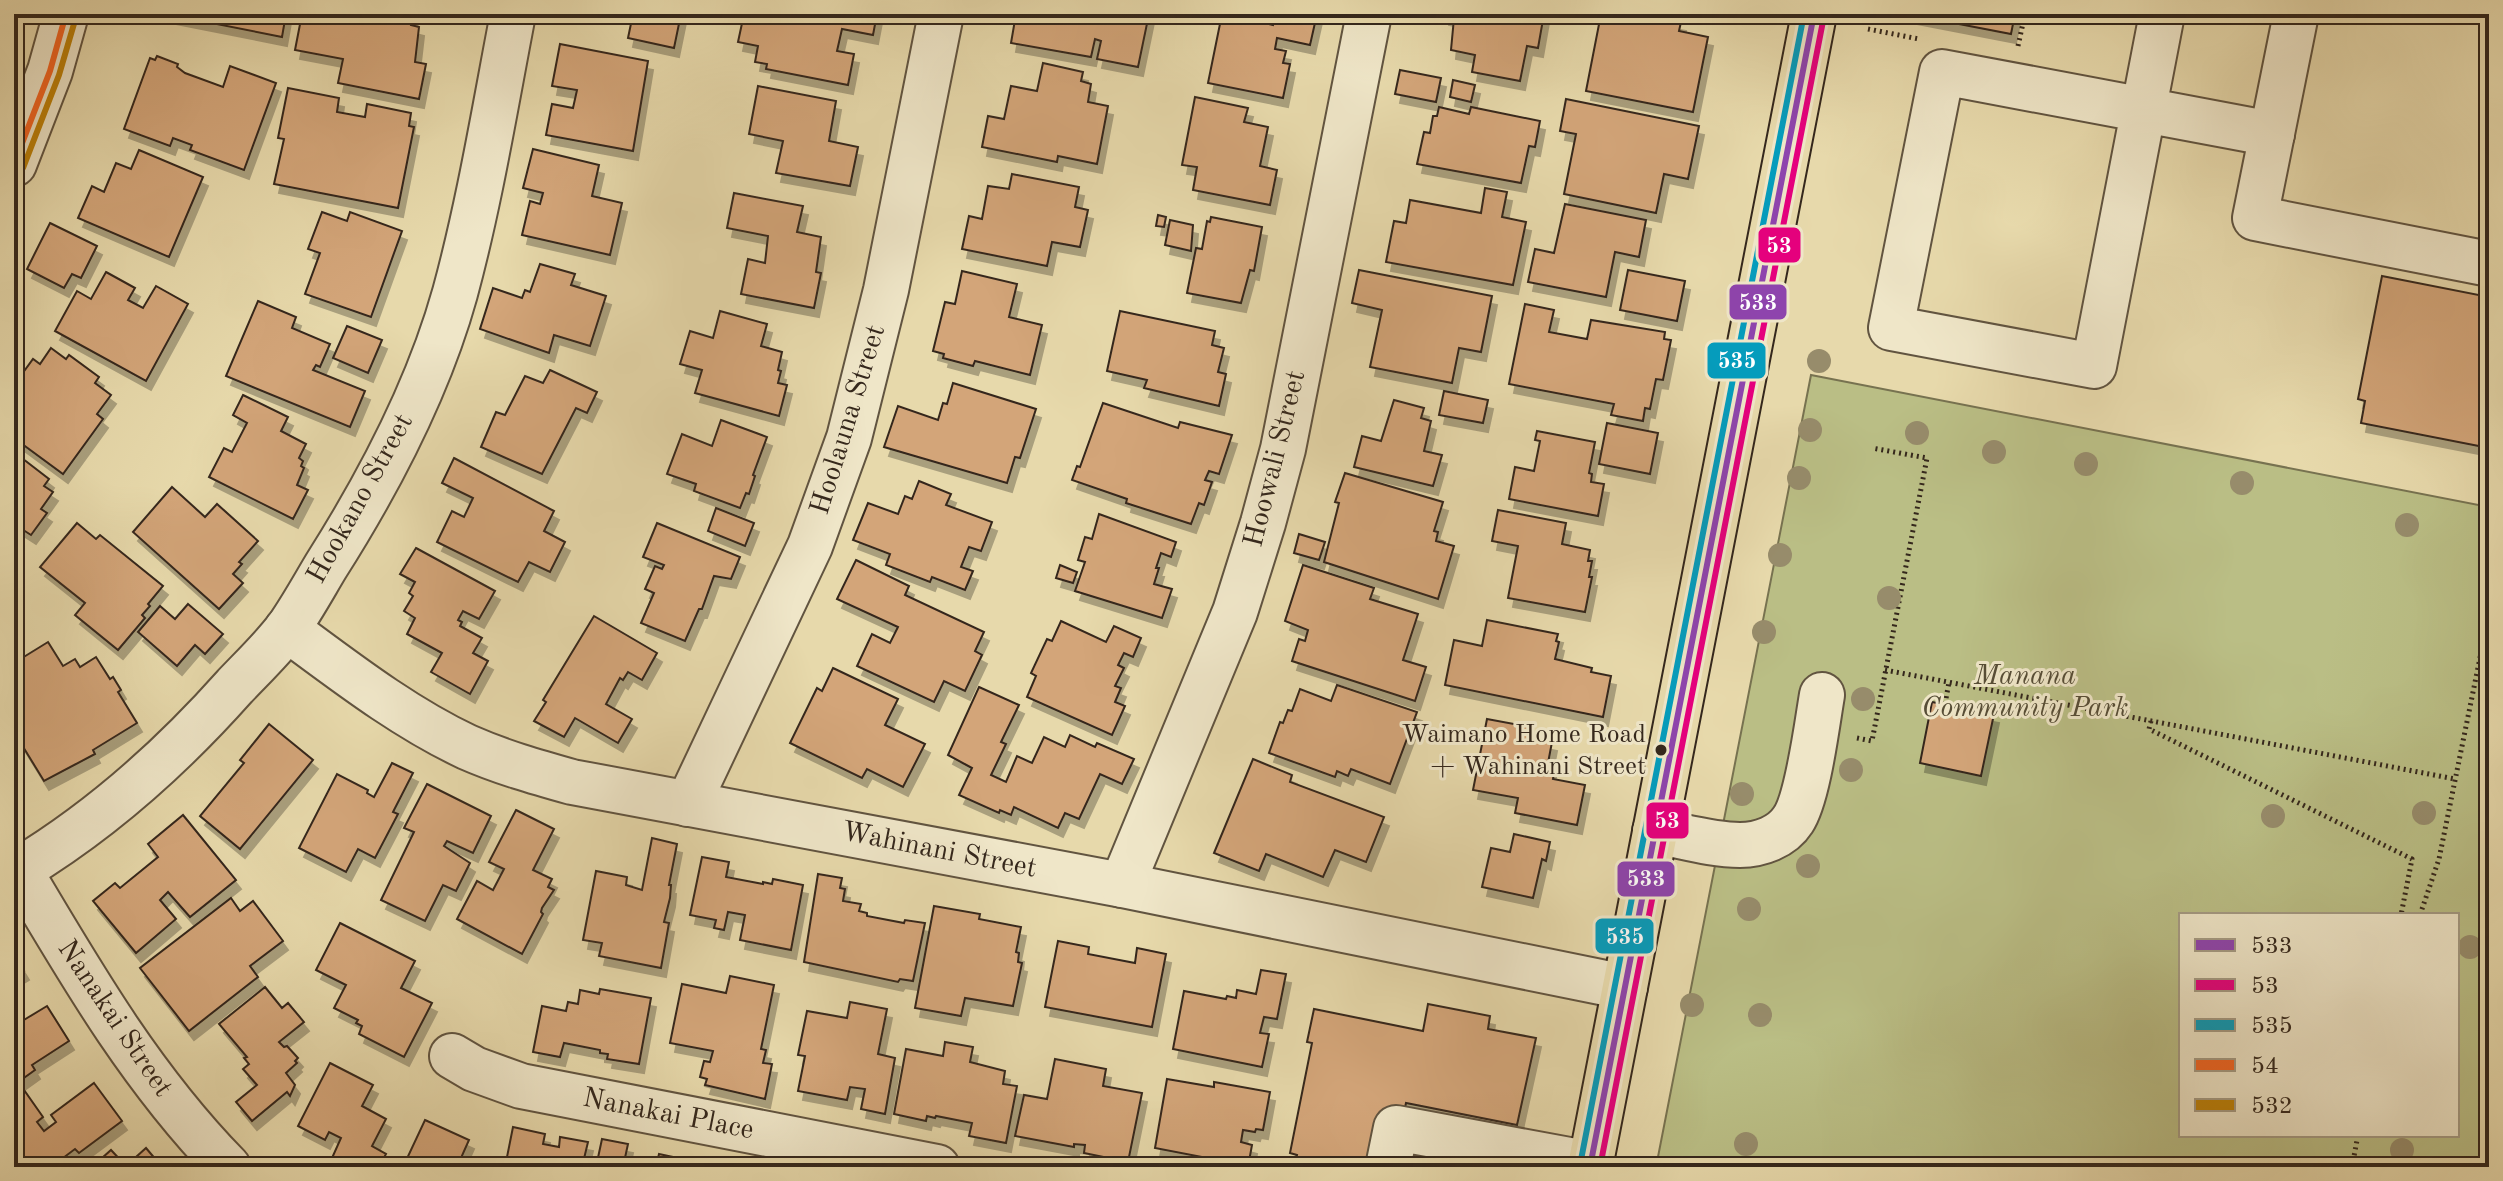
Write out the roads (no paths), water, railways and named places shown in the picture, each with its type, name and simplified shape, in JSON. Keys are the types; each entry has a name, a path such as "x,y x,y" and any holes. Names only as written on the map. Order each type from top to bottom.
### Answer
{"main road":[{"path":"1590,1166 1814,14"}],"street":[{"path":"14,164 50,71 66,14"},
{"name":"Hookano Street","path":"17,865 51,851 108,809 187,739 287,629 353,524 426,376 455,294 513,14"},
{"name":"Hoolauna Street","path":"688,804 810,546 849,438 882,305 941,14"},
{"name":"Hoowali Street","path":"1122,885 1235,612 1263,523 1289,420 1369,14"},
{"path":"2162,14 2143,109 2094,366 1891,328 1942,72 2143,109 2272,134"},
{"path":"2296,14 2255,218 2489,264"},
{"name":"Wahinani Street","path":"287,629 419,721 514,766 572,782 1122,885 1625,987"},
{"path":"1655,831 1741,845 1764,842 1782,833 1794,819 1802,798 1822,695"},
{"name":"Nanakai Street","path":"17,865 69,955 129,1048 193,1131 228,1167"},
{"name":"Nanakai Place","path":"452,1056 497,1079 521,1086 937,1167"},
{"path":"1388,1167 1396,1128 1590,1166"}],"place":[{"name":"Waimano Home Road + Wahinani Street","path":"1661,750"}],"park label":[{"name":"Manana Community Park","path":"2025,693"}]}
